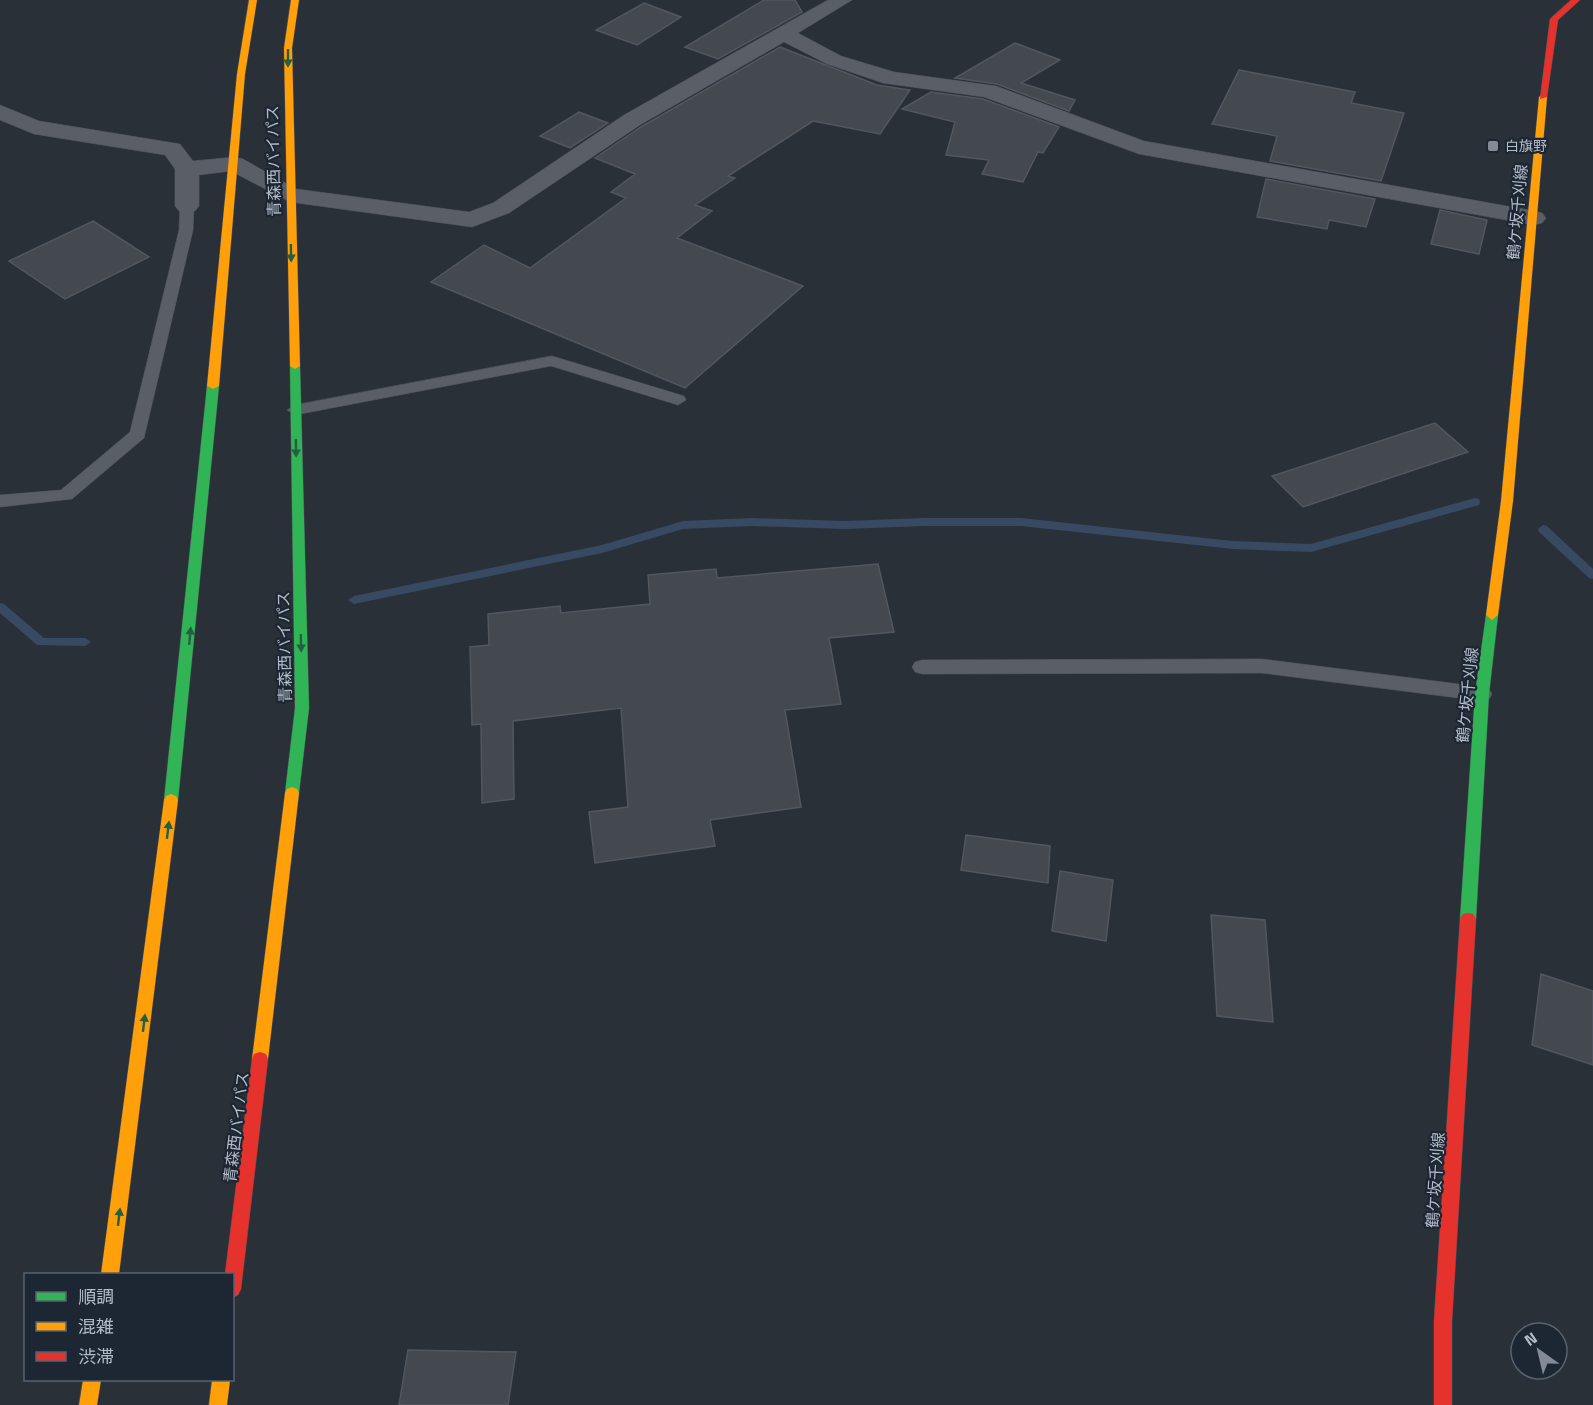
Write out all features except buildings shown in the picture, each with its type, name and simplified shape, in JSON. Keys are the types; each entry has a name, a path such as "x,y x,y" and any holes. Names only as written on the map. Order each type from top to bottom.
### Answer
{"main road":[{"name":"青森西バイパス","path":"110,1273 180,732 235,164 241,74 253,0"},
{"name":"青森西バイパス","path":"234,1273 303,708 288,48 295,0"},
{"name":"鶴ケ坂千刈線","path":"1443,1405 1443,1321 1482,694 1507,501 1547,56 1554,20 1575,0"},
{"path":"88,1405 92,1381"},
{"path":"218,1405 221,1381"}],"street":[{"path":"187,170 235,164 290,195 472,220 501,208 632,120 842,0"},
{"path":"782,33 834,60 868,71 891,78 988,91 1139,147 1534,218"},
{"path":"0,112 34,127 172,149 187,170 187,206"}],"lane":[{"path":"0,501 66,495 138,434 186,230 187,206"},
{"path":"295,410 552,361 678,400"},
{"path":"922,667 1263,666 1482,694"}],"waterway":[{"path":"354,600 602,549 683,525 752,522 845,525 1021,522 1233,545 1311,548 1475,502"},
{"path":"1543,529 1593,575"},
{"path":"0,607 41,642 85,642"}],"traffic: fast":[{"path":"292,793 302,708 295,366"},
{"path":"171,800 213,386"},
{"path":"1468,919 1482,694 1492,615"}],"traffic: slow":[{"path":"213,386 241,74 253,0"},
{"path":"295,0 288,48 295,366"},
{"path":"1492,615 1507,501 1543,97"},
{"path":"260,1059 292,793"},
{"path":"110,1273 171,800"},
{"path":"88,1405 92,1381"},
{"path":"218,1405 221,1381"}],"traffic: jam":[{"path":"1543,97 1554,19 1576,0"},
{"path":"1443,1405 1443,1321 1468,919"},
{"path":"234,1273 260,1059"}],"place":[{"name":"白旗野","path":"1493,146"}]}
